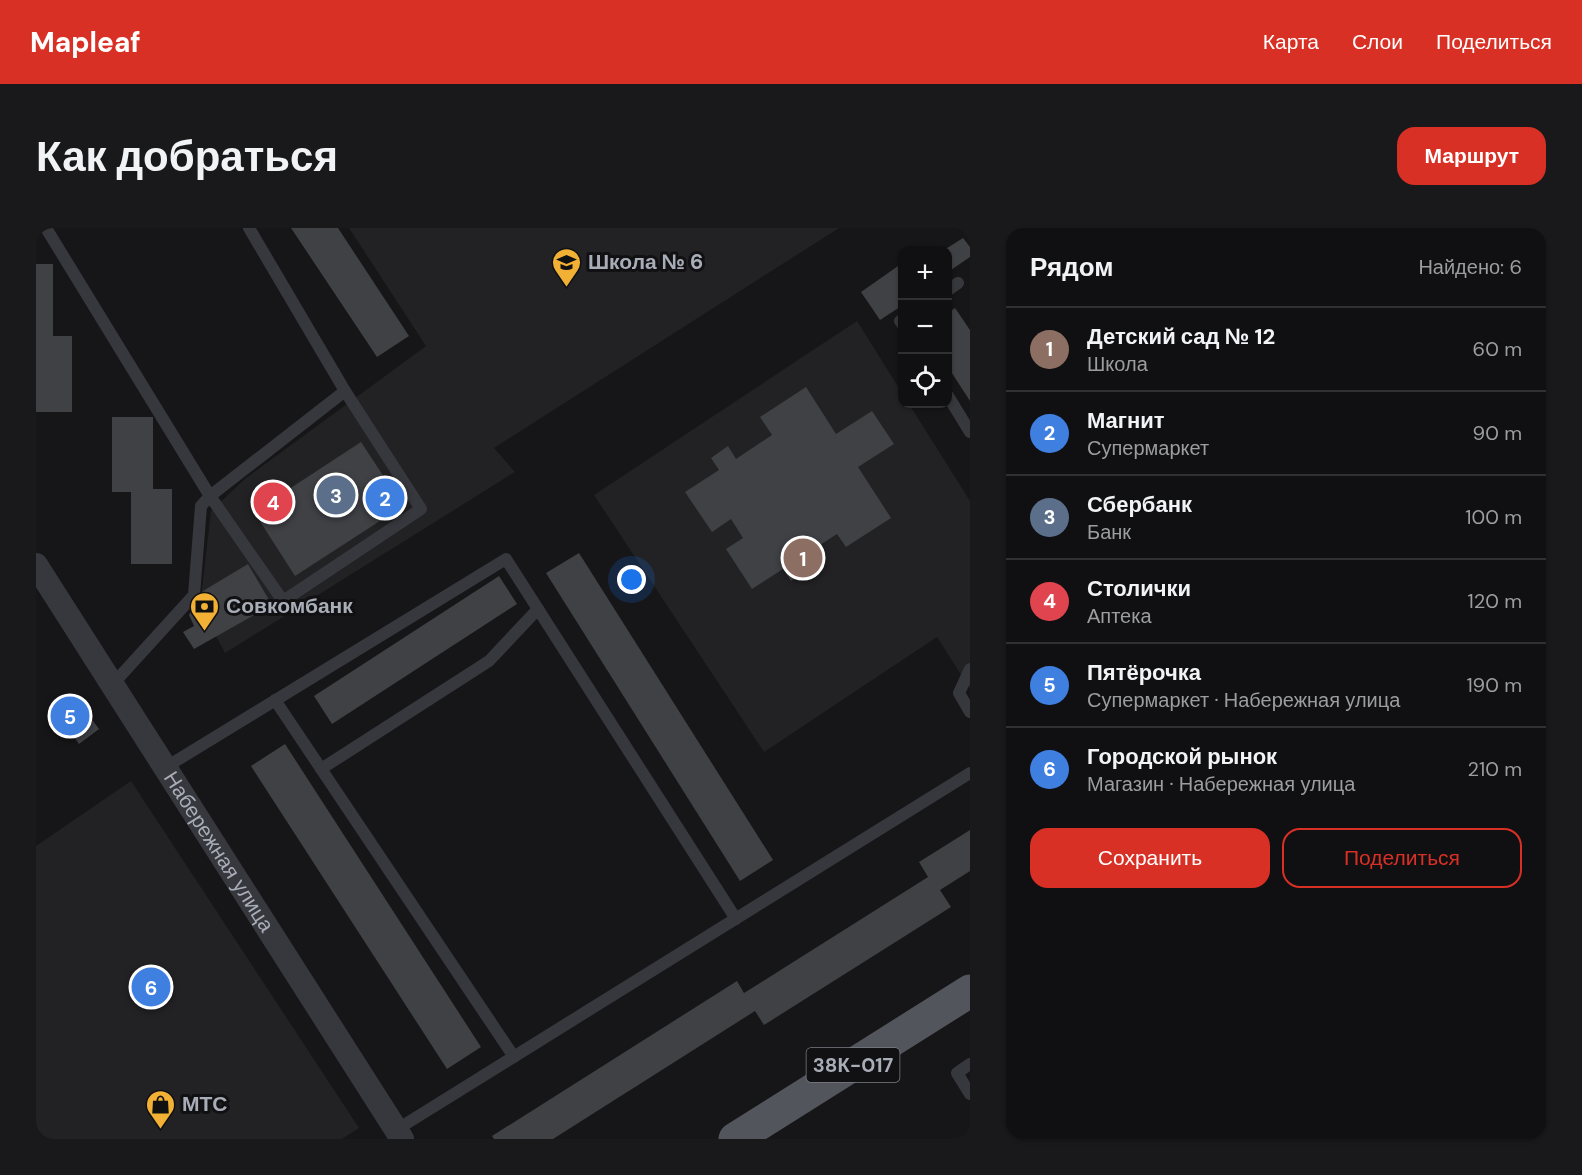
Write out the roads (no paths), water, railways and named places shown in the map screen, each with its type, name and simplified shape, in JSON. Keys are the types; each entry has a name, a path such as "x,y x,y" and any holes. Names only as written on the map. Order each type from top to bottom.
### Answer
{"main road":[{"name":"38К-017","path":"752,1132 970,991"}],"street":[{"name":"Набережная улица","path":"36,565 399,1135"}],"lane":[{"path":"46,228 210,495 283,600 421,509 345,391 249,228"},
{"path":"113,684 194,595 201,506 210,495 345,391"},
{"path":"952,403 970,432"},
{"path":"166,767 506,559 736,919"},
{"path":"321,769 489,661 538,609"},
{"path":"970,669 959,693 970,712"},
{"path":"275,700 514,1057"},
{"path":"399,1135 514,1057 970,773"},
{"path":"970,1064 957,1074 970,1094"}],"place":[{"name":"Школа № 6","path":"567,288"},
{"name":"Сбербанк","path":"336,495"},
{"name":"Магнит","path":"385,498"},
{"name":"Столички","path":"273,502"},
{"name":"Детский сад № 12","path":"803,558"},
{"name":"Совкомбанк","path":"205,632"},
{"name":"Пятёрочка","path":"70,716"},
{"name":"Городской рынок","path":"151,987"},
{"name":"МТС","path":"161,1130"}]}
